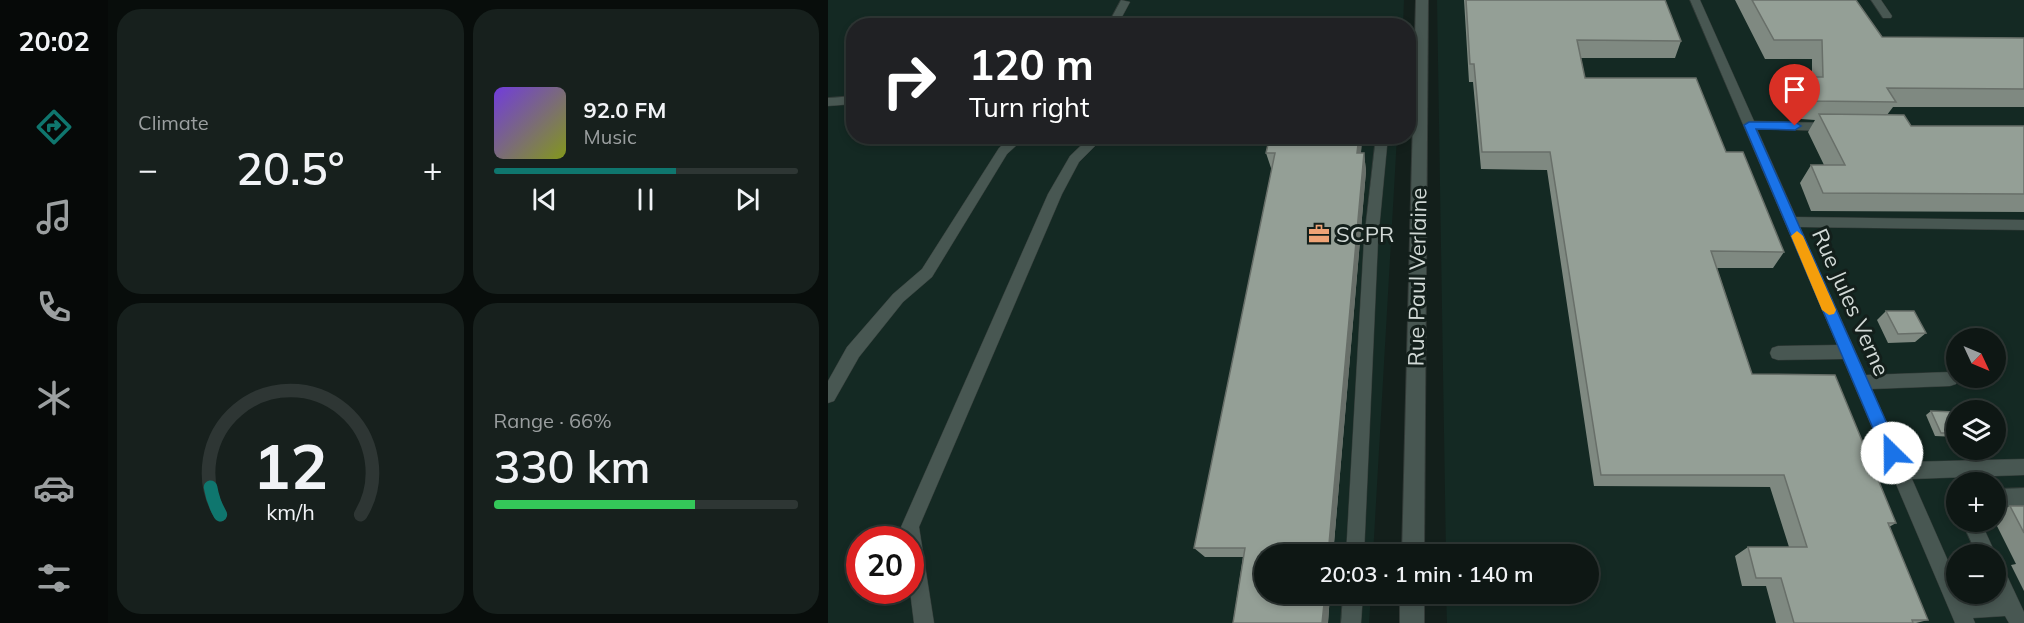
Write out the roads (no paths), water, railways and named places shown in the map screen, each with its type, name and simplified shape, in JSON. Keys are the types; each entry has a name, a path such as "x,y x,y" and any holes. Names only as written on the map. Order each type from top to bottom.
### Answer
{"street":[{"name":"Rue Paul Verlaine","path":"1416,36 1422,0"},
{"name":"Rue Paul Verlaine","path":"1413,544 1414,144"},
{"path":"1412,604 1412,623"}],"lane":[{"name":"Rue Jules Verne","path":"1695,0 1962,616"},
{"path":"1876,0 1887,15"},
{"path":"1116,18 1125,2"},
{"path":"828,102 846,101"},
{"path":"1749,125 1845,127"},
{"path":"828,396 853,352 898,298 927,273 1003,151 1011,144"},
{"path":"924,623 910,527 1054,194 1074,159 1089,144"},
{"path":"1356,544 1371,240 1381,144"},
{"path":"1791,222 2024,225"},
{"path":"1778,353 1848,352"},
{"path":"1862,382 1946,379"},
{"path":"1899,471 2024,467"},
{"path":"2006,498 2024,497"},
{"path":"1962,616 2015,614 2006,595"},
{"path":"1351,623 1352,604"}],"place":[{"name":"SCPR","path":"1319,234"}]}
